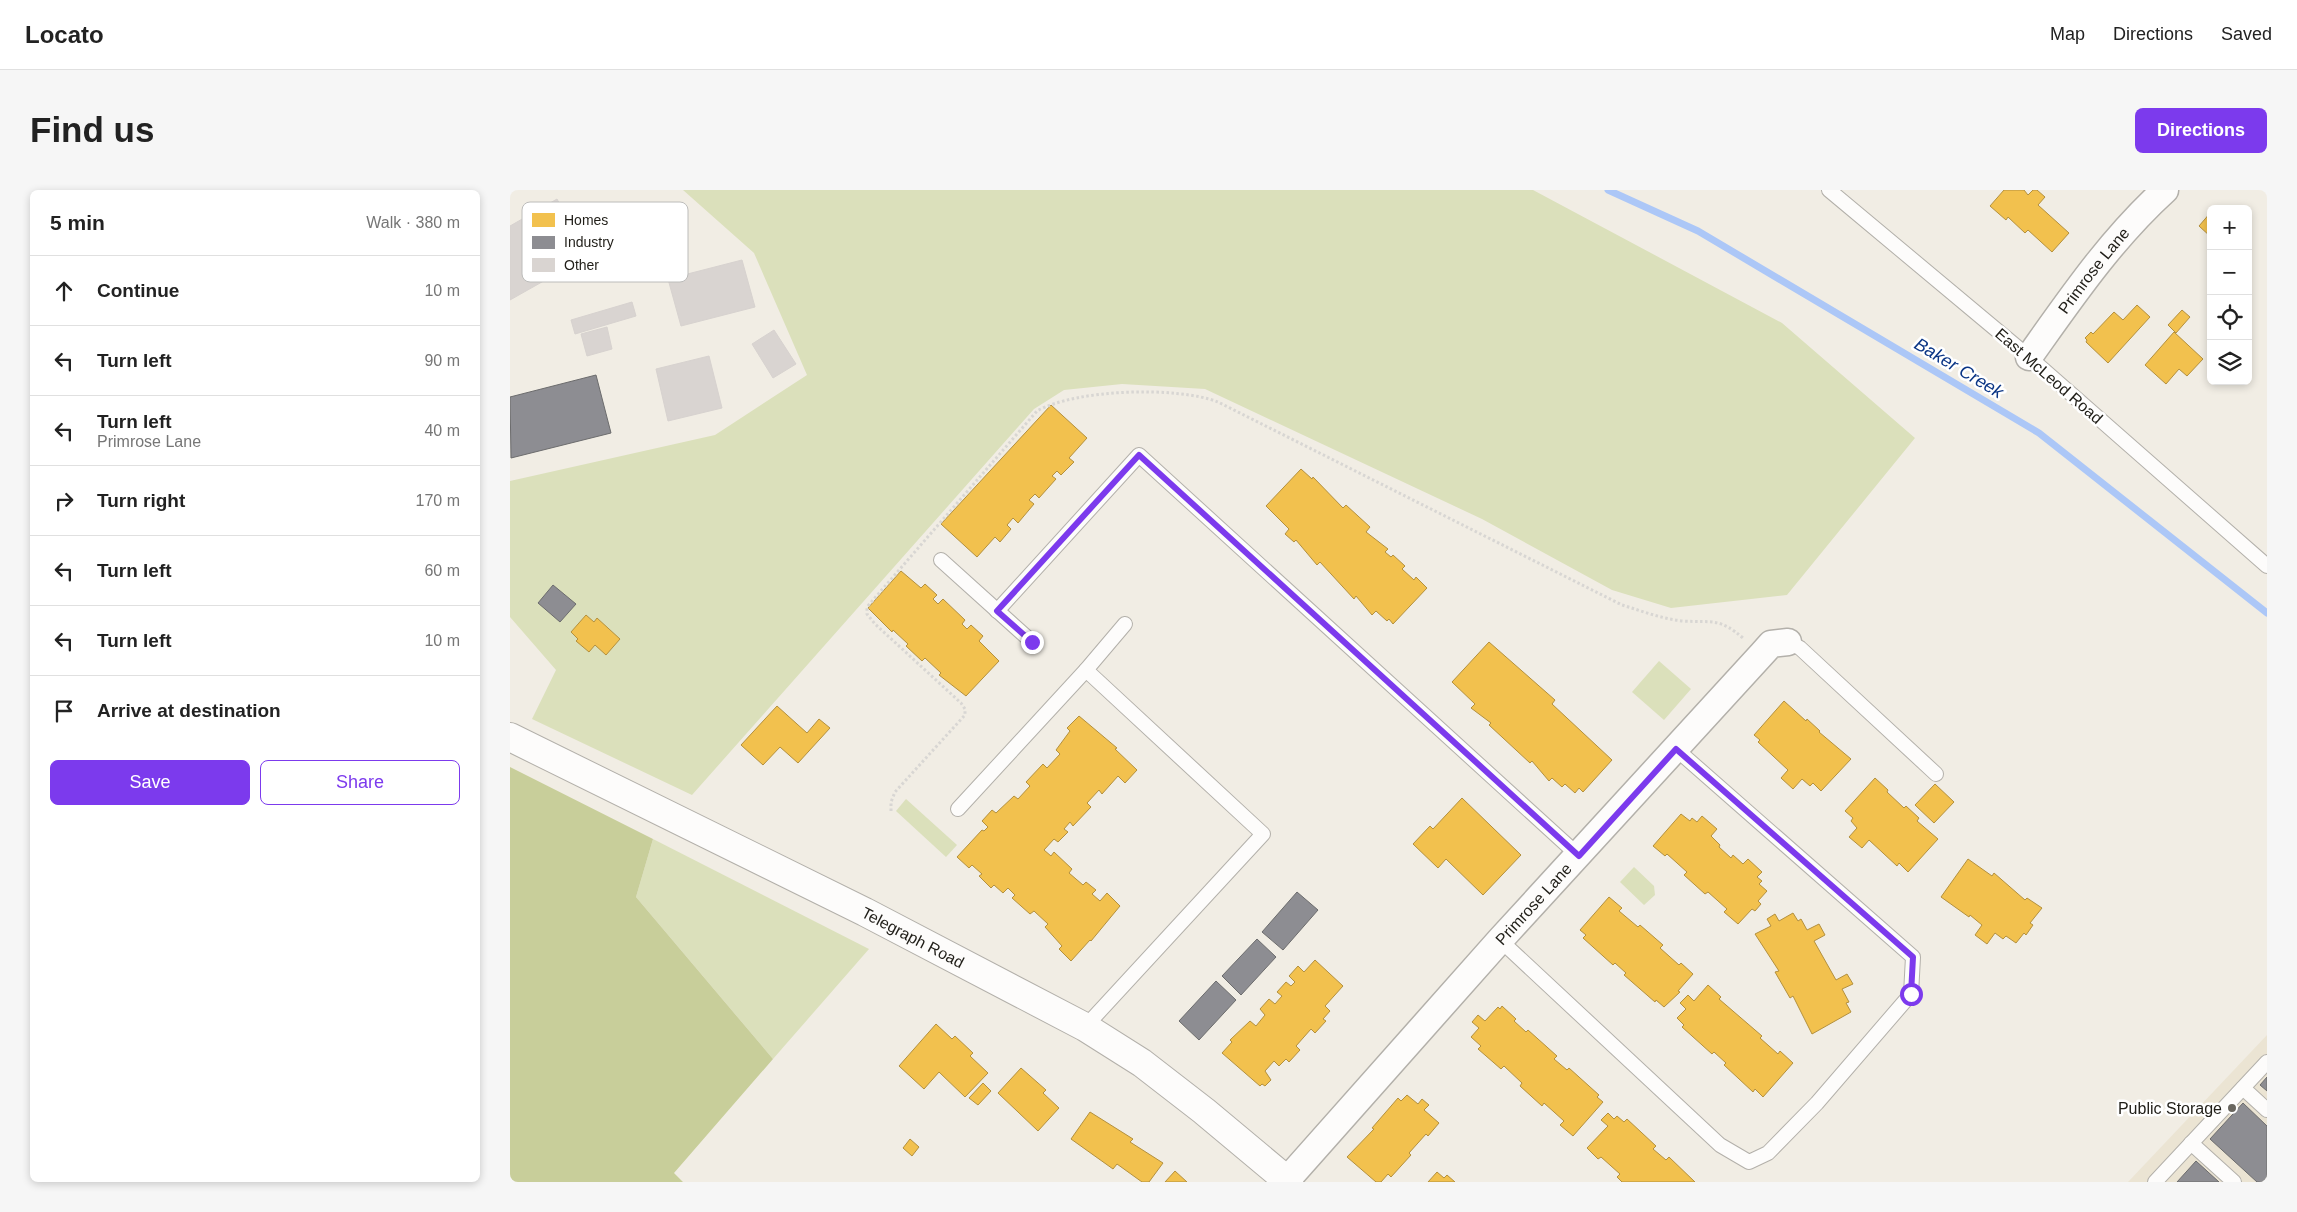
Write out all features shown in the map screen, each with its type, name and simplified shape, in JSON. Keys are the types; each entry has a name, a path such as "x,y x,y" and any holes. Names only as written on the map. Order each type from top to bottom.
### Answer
{"street":[{"name":"Primrose Lane","path":"2028,357 2086,277 2122,232 2165,190"},
{"name":"Primrose Lane","path":"1288,1181 1500,940 1772,644 1788,642"},
{"name":"Telegraph Road","path":"510,737 865,912 1085,1027 1142,1063 1204,1111 1288,1181"}],"lane":[{"name":"East McLeod Road","path":"1829,190 2028,357 2267,566"},
{"path":"997,611 1139,455 1579,856"},
{"path":"941,560 1032,642"},
{"path":"958,809 1126,624"},
{"path":"1788,642 1800,648 1936,774"},
{"path":"1085,1027 1263,834 1086,670"},
{"path":"1500,940 1720,1145 1749,1162 1768,1153 1817,1103 1911,994 1913,957 1676,749"},
{"path":"2155,1182 2267,1062"},
{"path":"2242,1088 2267,1110"},
{"path":"2191,1143 2234,1182"}],"shaded area":[{"name":"Public Storage","path":"2267,1035 2267,1182 2128,1182"}],"green space":[{"path":"683,190 1533,190 1782,323 1915,438 1787,595 1671,608 1612,590 1482,519 1205,389 1122,384 1064,390 1034,409 692,795 532,719 556,670 510,617 510,481 715,435 807,375 754,253"},
{"path":"1659,661 1691,689 1664,720 1632,692"},
{"path":"510,767 653,839 636,897 773,1059 674,1173 683,1182 510,1182"},
{"path":"906,799 957,845 946,857 896,811"},
{"path":"653,839 869,949 773,1059 636,897"},
{"path":"1634,867 1654,886 1655,895 1644,905 1620,882"}],"building: Homes":[{"path":"2004,190 2024,190 2028,195 2033,190 2037,190 2045,197 2038,205 2069,233 2052,252 2028,230 2025,233 2008,217 2006,220 1990,206"},
{"path":"2207,217 2207,233 2199,226"},
{"path":"2137,305 2150,317 2108,363 2086,342 2085,338 2091,332 2093,334 2114,312 2123,320"},
{"path":"2182,310 2190,317 2176,333 2168,325"},
{"path":"2174,332 2203,359 2187,376 2179,369 2166,384 2145,365"},
{"path":"1051,405 1087,438 1069,458 1074,462 1061,475 1057,471 1052,476 1056,479 1039,498 1035,494 1029,500 1034,504 1018,523 1013,518 1007,525 1011,529 1000,542 995,537 977,557 941,524"},
{"path":"1301,469 1312,479 1313,477 1343,508 1346,505 1370,527 1366,532 1388,549 1385,552 1391,557 1393,555 1405,566 1402,569 1414,580 1416,577 1427,588 1393,624 1389,619 1387,621 1376,611 1372,615 1356,596 1354,599 1320,562 1317,565 1296,540 1294,542 1285,534 1289,529 1266,506"},
{"path":"901,571 921,588 925,584 937,595 933,599 938,604 943,599 965,620 962,624 967,629 971,625 983,636 979,641 999,661 966,696 939,675 941,673 925,658 922,661 906,646 908,644 893,630 892,632 868,608"},
{"path":"586,615 594,622 597,618 620,639 606,655 595,645 589,652 576,641 578,639 571,632"},
{"path":"1489,642 1555,700 1552,704 1612,760 1583,792 1579,788 1575,793 1565,784 1562,787 1552,778 1549,781 1532,761 1530,763 1489,725 1491,723 1471,708 1475,704 1452,682"},
{"path":"1784,701 1851,759 1821,791 1813,783 1810,786 1802,779 1793,789 1781,778 1788,770 1758,742 1760,740 1754,735"},
{"path":"777,706 807,733 819,719 830,728 798,763 780,747 763,765 741,745"},
{"path":"1079,716 1117,748 1115,749 1137,770 1125,783 1118,776 1102,794 1099,790 1087,803 1091,807 1073,826 1070,822 1064,829 1068,832 1058,842 1054,839 1044,850 1051,856 1054,852 1072,869 1069,873 1083,885 1086,882 1096,890 1092,894 1100,901 1107,893 1120,906 1091,941 1071,961 1059,949 1062,946 1045,927 1048,924 1034,911 1030,914 1012,898 1015,895 1008,888 1003,893 994,885 991,888 979,876 982,874 972,865 969,868 957,857 982,830 984,831 988,827 982,821 992,810 996,813 1014,796 1018,799 1030,786 1026,782 1043,764 1047,768 1060,754 1056,750 1070,731 1067,728"},
{"path":"1875,778 1904,808 1906,806 1919,818 1917,821 1938,839 1908,872 1899,863 1897,866 1869,840 1862,848 1849,837 1857,828 1851,821 1853,818 1845,811"},
{"path":"1935,784 1954,802 1934,823 1915,805"},
{"path":"1462,798 1521,855 1483,895 1446,859 1438,868 1413,844 1430,826 1433,829"},
{"path":"1681,814 1690,821 1692,818 1697,822 1702,816 1717,829 1711,836 1720,845 1719,847 1731,858 1733,855 1743,864 1748,859 1762,872 1757,877 1762,881 1759,884 1767,891 1758,901 1761,904 1755,911 1752,909 1738,924 1724,912 1727,909 1708,892 1705,894 1684,875 1687,872 1667,854 1665,856 1653,846"},
{"path":"1968,859 1992,876 1994,873 2025,900 2027,898 2042,908 2030,923 2033,925 2026,935 2024,933 2016,943 2006,936 2003,939 1995,933 1987,944 1975,935 1982,925 1941,897"},
{"path":"1609,897 1622,908 1619,911 1638,927 1640,925 1663,945 1660,948 1679,965 1681,963 1693,974 1678,991 1680,992 1664,1007 1656,1000 1655,1002 1624,975 1626,973 1615,963 1613,965 1583,938 1586,935 1580,930"},
{"path":"1793,913 1798,921 1801,919 1807,930 1819,924 1825,935 1814,941 1836,980 1847,974 1853,984 1842,989 1849,1002 1846,1003 1851,1012 1812,1034 1793,996 1790,998 1775,972 1779,971 1755,934 1771,926 1767,919 1775,914 1779,921"},
{"path":"1315,960 1343,986 1325,1006 1330,1011 1323,1019 1326,1021 1315,1033 1311,1029 1296,1046 1300,1050 1289,1062 1286,1059 1279,1066 1274,1061 1265,1071 1271,1080 1265,1086 1262,1084 1260,1086 1222,1053 1232,1042 1230,1040 1250,1021 1256,1026 1265,1015 1260,1009 1269,999 1275,1004 1282,996 1277,992 1286,982 1291,986 1295,982 1289,976 1298,966 1304,972"},
{"path":"1708,985 1721,997 1719,999 1762,1036 1760,1038 1778,1054 1780,1051 1793,1063 1763,1097 1755,1089 1753,1092 1724,1065 1726,1063 1714,1052 1712,1054 1682,1027 1684,1025 1677,1018 1686,1009 1680,1003 1688,995 1694,1001"},
{"path":"1502,1006 1516,1019 1514,1021 1526,1032 1528,1030 1557,1056 1554,1059 1567,1070 1569,1068 1599,1095 1597,1097 1603,1102 1573,1136 1560,1125 1564,1121 1544,1103 1542,1106 1520,1086 1522,1083 1504,1066 1501,1069 1478,1049 1481,1046 1471,1037 1479,1028 1472,1022 1478,1015 1485,1021 1498,1007 1500,1009"},
{"path":"936,1024 952,1039 955,1036 973,1053 970,1056 988,1073 965,1097 939,1072 924,1089 899,1066"},
{"path":"1021,1068 1046,1090 1043,1093 1059,1108 1038,1131 998,1093"},
{"path":"983,1083 991,1091 978,1105 969,1098"},
{"path":"1407,1095 1418,1104 1422,1099 1429,1105 1424,1110 1439,1123 1409,1153 1411,1155 1391,1177 1388,1174 1381,1182 1376,1182 1347,1157 1374,1129 1372,1128 1398,1098 1401,1101"},
{"path":"1090,1112 1133,1139 1130,1142 1163,1163 1149,1182 1142,1182 1117,1164 1113,1169 1071,1139"},
{"path":"1608,1113 1614,1119 1617,1116 1624,1122 1627,1119 1656,1146 1653,1149 1666,1160 1669,1157 1695,1182 1622,1182 1617,1177 1620,1174 1601,1157 1598,1159 1587,1148 1608,1126 1601,1120"},
{"path":"910,1139 919,1147 912,1156 903,1148"},
{"path":"1175,1171 1187,1182 1165,1182"},
{"path":"1437,1172 1444,1178 1447,1175 1455,1182 1428,1182"}],"building: Industry":[{"path":"596,375 611,433 511,458 510,397"},
{"path":"553,585 576,604 560,622 538,603"},
{"path":"1297,892 1318,910 1283,950 1262,932"},
{"path":"1257,939 1276,957 1241,995 1222,976"},
{"path":"1216,981 1236,1000 1199,1040 1179,1021"},
{"path":"2267,1077 2267,1091 2260,1085"},
{"path":"2243,1103 2267,1126 2267,1182 2257,1182 2210,1139"},
{"path":"2196,1161 2219,1182 2177,1182"}],"building: Other":[{"path":"522,219 522,282 542,282 510,300 510,226"},
{"path":"742,260 755,307 681,326 669,282 688,282 688,274"},
{"path":"632,302 636,316 575,334 571,320"},
{"path":"607,327 612,349 587,356 581,334"},
{"path":"774,330 796,364 773,378 752,344"},
{"path":"709,356 722,408 668,421 656,369"}],"waterway":[{"name":"Baker Creek","path":"1608,190 1698,231 2039,433 2267,613"}],"place":[{"name":"Public Storage","path":"2232,1108"}],"route":[{"path":"1032,642 997,611 1139,455 1579,856 1676,749 1913,957 1911,994"}]}
